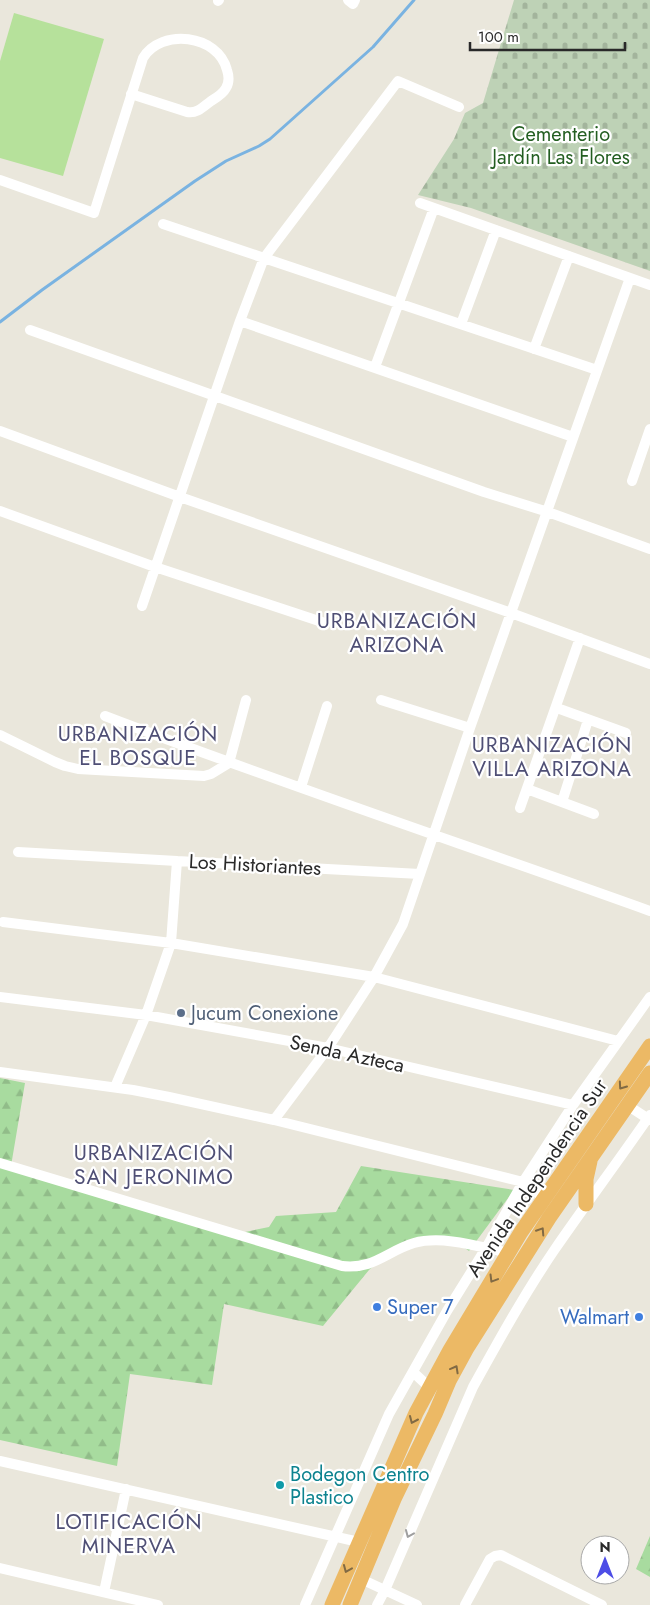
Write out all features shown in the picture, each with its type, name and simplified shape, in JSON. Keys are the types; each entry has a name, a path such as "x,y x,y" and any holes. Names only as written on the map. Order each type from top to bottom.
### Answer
{"highway":[{"name":"Avenida Independencia Sur","path":"332,1605 429,1387 508,1253 650,1046"},
{"name":"Avenida Independencia Sur","path":"350,1605 394,1499 449,1381 502,1291 592,1155 650,1073"},
{"path":"586,1204 586,1179 592,1155"}],"street":[{"path":"348,0 353,4 355,0"},
{"path":"0,180 94,213 131,94 143,58 149,49 170,40 179,39 202,42 215,50 225,62 228,76 226,88 197,112 187,112 131,94"},
{"path":"142,606 240,321 264,258 398,81 460,107"},
{"path":"420,203 650,285"},
{"path":"375,367 434,208"},
{"path":"163,224 597,370"},
{"path":"461,324 496,230"},
{"path":"534,349 568,256"},
{"path":"274,1120 328,1048 374,977 403,924 510,613 548,512 630,278"},
{"path":"240,321 573,437"},
{"path":"30,330 484,492 548,512 650,549"},
{"path":"632,481 650,429"},
{"path":"0,431 650,664"},
{"path":"0,511 155,567 322,622"},
{"path":"520,808 557,708 580,638"},
{"path":"0,735 65,766 78,769 204,776 229,763 246,700"},
{"path":"381,700 470,728"},
{"path":"301,787 327,706"},
{"path":"557,708 626,733"},
{"path":"105,716 229,763 650,911"},
{"path":"562,802 588,720"},
{"path":"527,789 594,814"},
{"path":"18,852 178,861"},
{"name":"Los Historiantes","path":"115,1087 146,1015 171,942 178,861 420,874"},
{"path":"3,922 171,942 374,977 618,1042"},
{"name":"Senda Azteca","path":"0,997 146,1015 328,1048 573,1105"},
{"path":"305,1605 389,1414 523,1182 573,1105 650,997"},
{"path":"0,1072 115,1087 274,1120 523,1182 544,1198"},
{"path":"376,1605 385,1590 473,1387 522,1301 586,1204 649,1118 627,1106"},
{"path":"0,1163 352,1268 367,1265 398,1249 415,1243 434,1241 458,1242 508,1253"},
{"path":"413,1372 429,1387"},
{"path":"0,1461 359,1542"},
{"path":"104,1592 126,1488"},
{"path":"465,1605 490,1559 502,1555 602,1605"},
{"path":"0,1568 158,1605"},
{"path":"361,1579 417,1605"}],"green space":[{"name":"Cementerio Jardín Las Flores","path":"514,0 650,0 650,271 471,208 418,195 454,139 465,113 483,103"},
{"path":"14,13 104,39 63,176 0,158 0,61"},
{"path":"0,1078 25,1083 11,1166 235,1234 269,1227 276,1216 336,1212 361,1166 514,1190 469,1251 446,1243 432,1244 403,1251 378,1263 369,1270 323,1326 224,1304 212,1385 130,1374 117,1466 0,1440"},
{"path":"650,1536 650,1577 636,1569"}],"waterway":[{"path":"0,322 195,181 226,161 270,139 373,47 414,0"}],"place":[{"name":"Jucum Conexione","path":"181,1013"},
{"name":"Super 7","path":"377,1307"},
{"name":"Walmart","path":"639,1317"},
{"name":"Bodegon Centro Plastico","path":"280,1485"}],"district":[{"name":"URBANIZACIÓN ARIZONA","path":"397,633"},
{"name":"URBANIZACIÓN EL BOSQUE","path":"138,746"},
{"name":"URBANIZACIÓN VILLA ARIZONA","path":"552,757"},
{"name":"URBANIZACIÓN SAN JERONIMO","path":"154,1165"},
{"name":"LOTIFICACIÓN MINERVA","path":"129,1534"}]}
